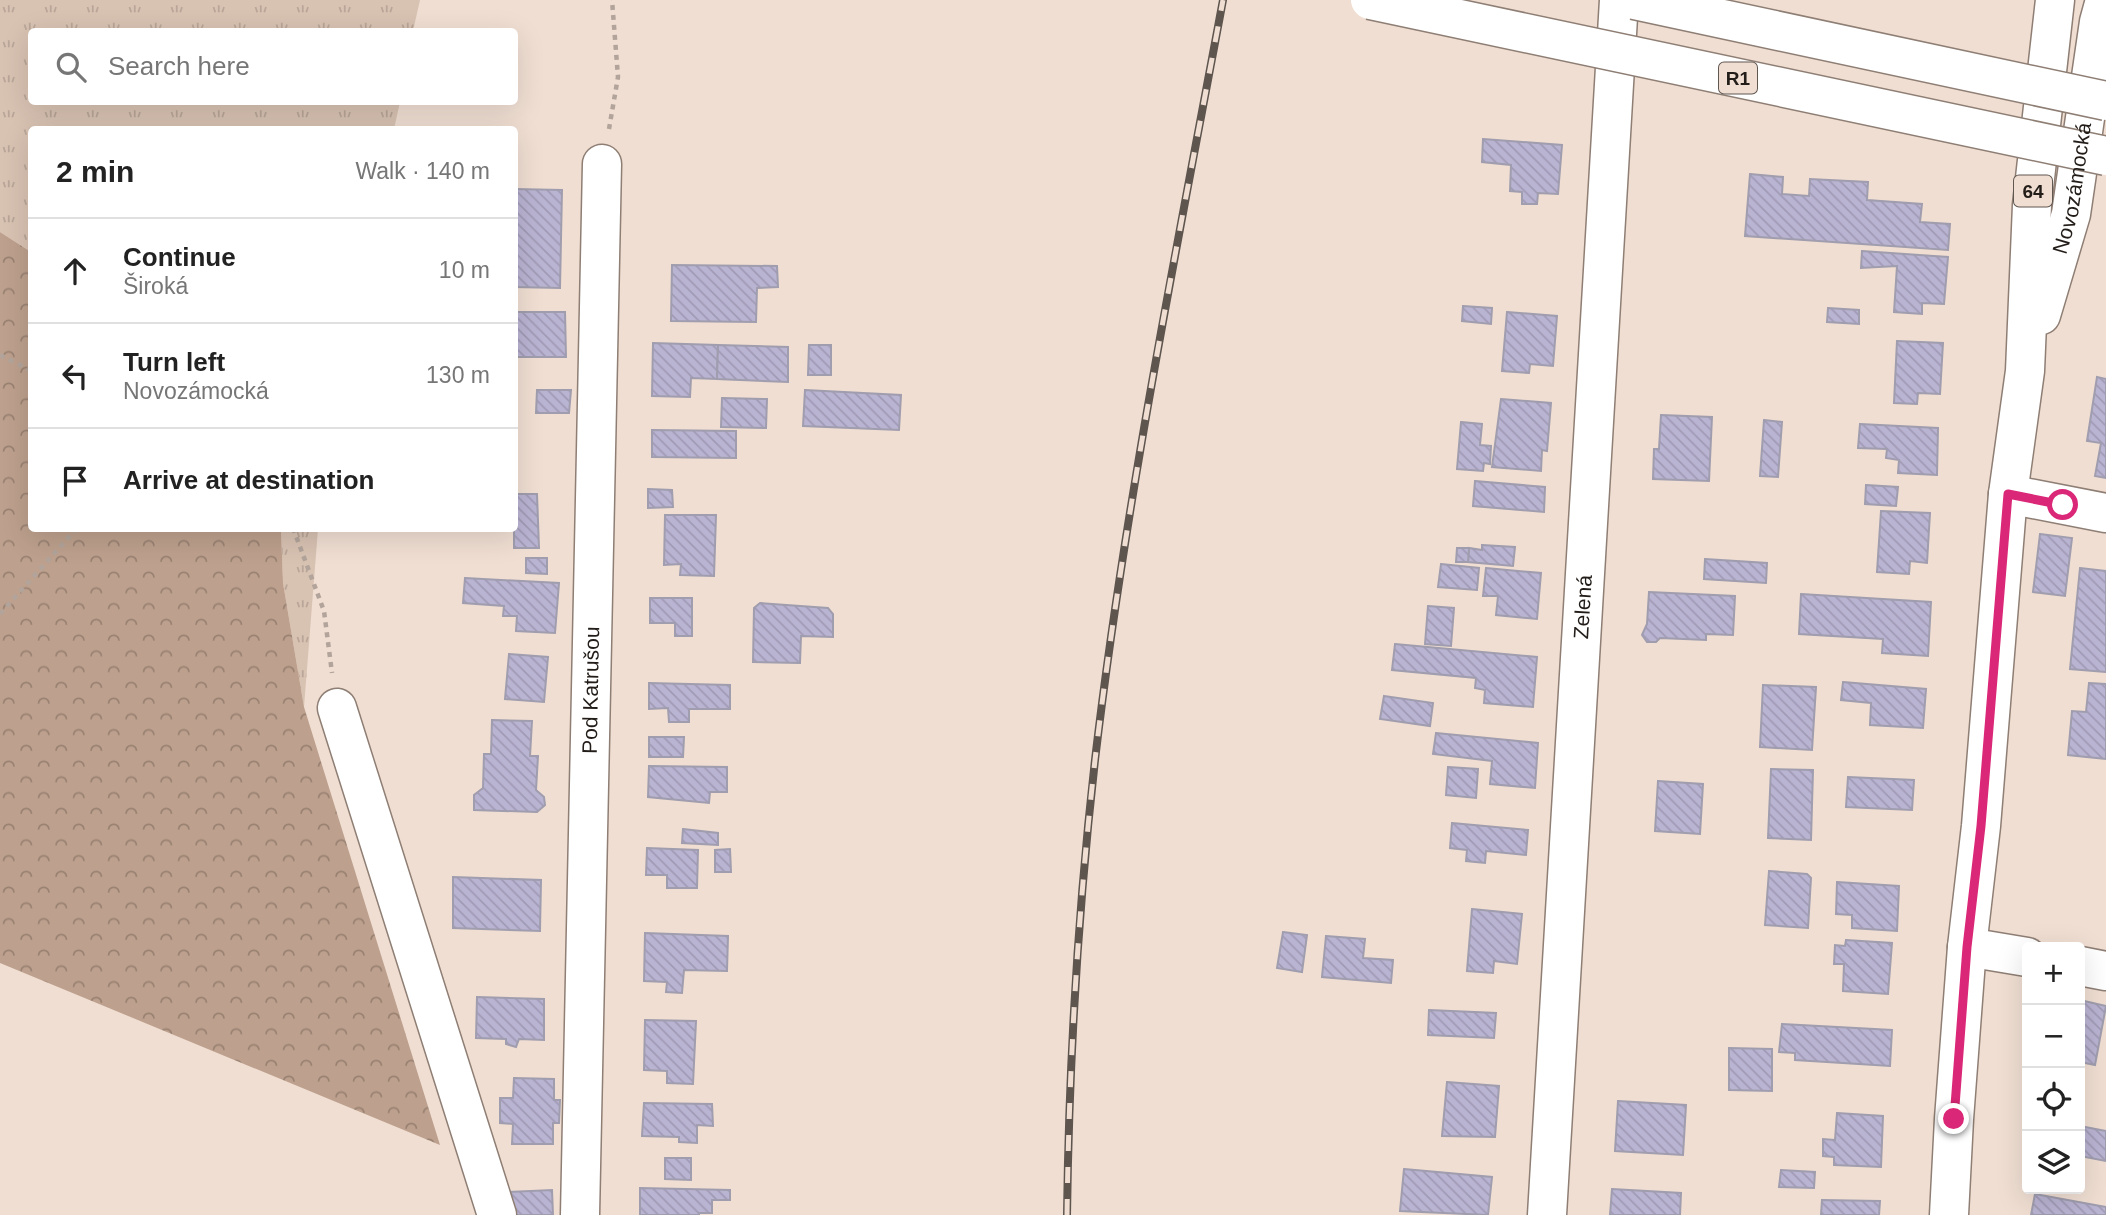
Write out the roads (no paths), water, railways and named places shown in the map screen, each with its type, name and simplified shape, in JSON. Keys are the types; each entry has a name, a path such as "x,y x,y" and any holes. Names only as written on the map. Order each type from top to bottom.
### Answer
{"main road":[{"name":"R1","path":"1370,0 2106,156"},
{"name":"Zelená","path":"1547,1215 1619,0"},
{"path":"1634,0 2106,100"},
{"path":"2054,6 2104,17"},
{"name":"Novozámocká","path":"1949,1215 1967,947 1982,813 2008,494 2025,371 2032,205 2054,6"},
{"name":"Novozámocká","path":"2025,371 2071,214 2104,17"},
{"name":"Pod Katrušou","path":"580,1215 602,164"},
{"path":"2008,494 2106,513"},
{"path":"337,708 497,1215"},
{"path":"1967,947 2022,956"},
{"path":"2085,968 2106,971"}],"railway":[{"path":"1067,1215 1072,1044 1079,930 1107,664 1136,474 1223,0"}]}
